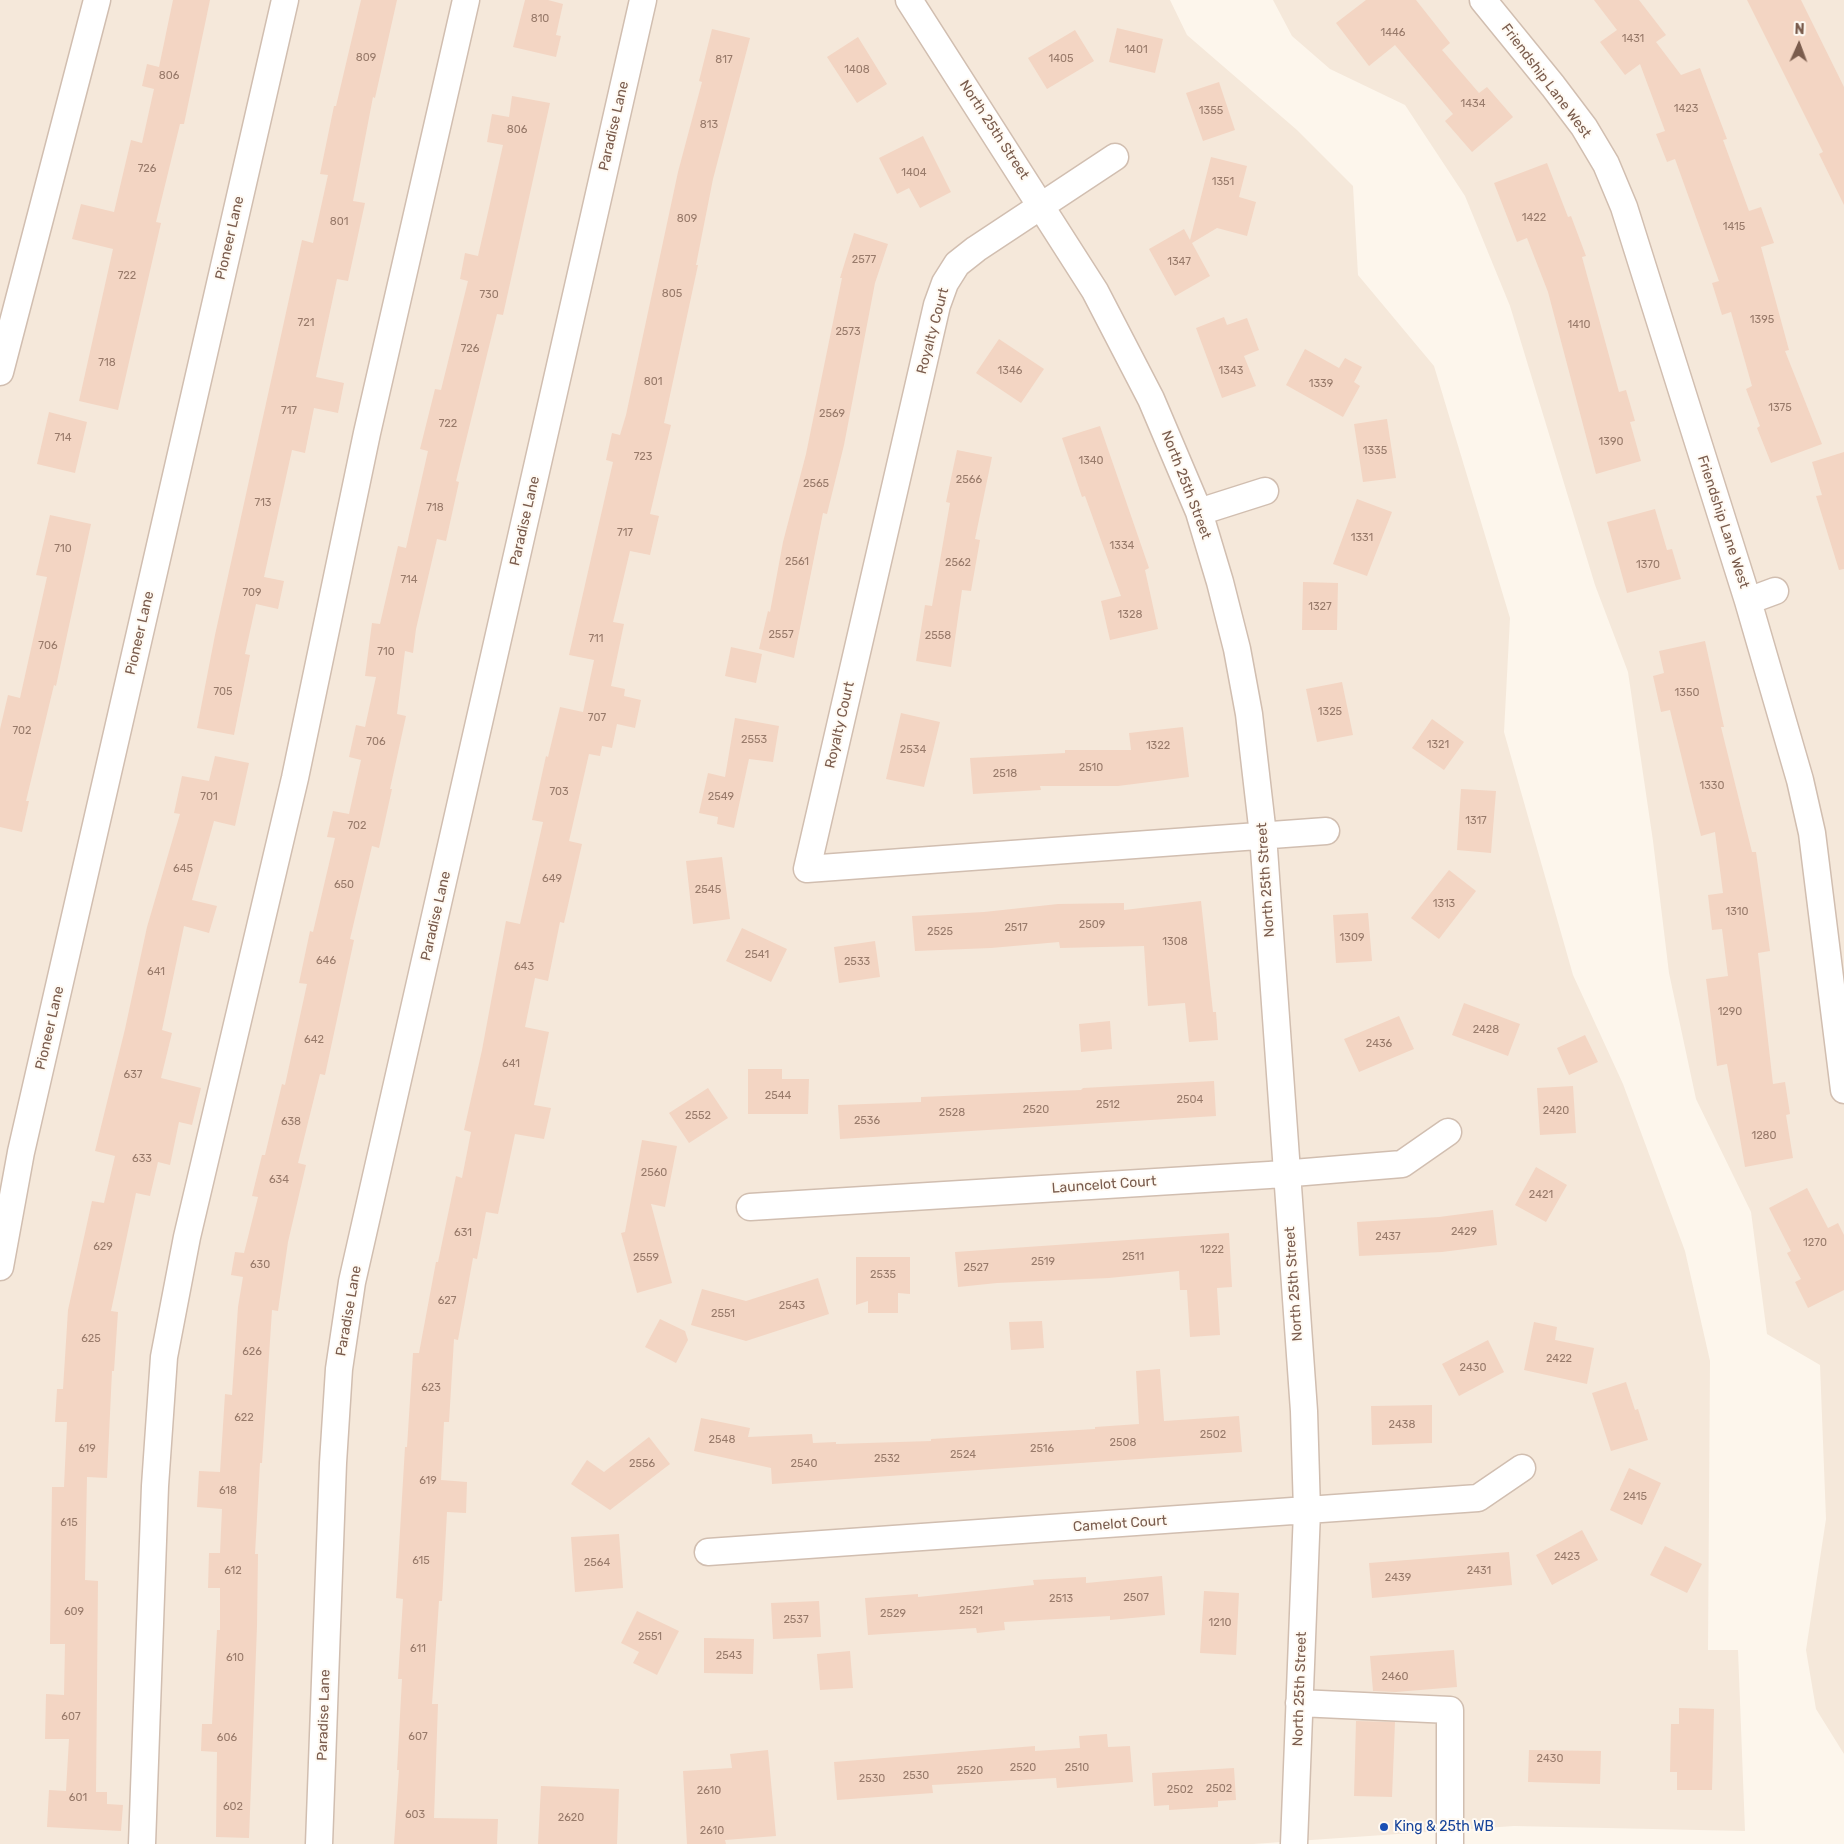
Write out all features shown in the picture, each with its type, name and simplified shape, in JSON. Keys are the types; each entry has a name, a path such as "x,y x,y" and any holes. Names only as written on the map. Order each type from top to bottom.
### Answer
{"street":[{"path":"0,372 97,0"},
{"name":"Pioneer Lane","path":"0,1267 24,1143 285,0"},
{"path":"142,1844 155,1486 164,1357 187,1236 295,778 367,433 466,0"},
{"name":"Paradise Lane","path":"319,1844 333,1462 339,1369 352,1282 643,0"},
{"name":"North 25th Street","path":"909,0 1095,291 1147,391 1199,512 1220,582 1237,649 1249,714 1263,835 1304,1412 1307,1511 1294,1844"},
{"name":"Friendship Lane West","path":"1483,0 1554,86 1584,127 1606,164 1624,207 1748,601 1800,780 1812,834 1844,1090"},
{"name":"Royalty Court","path":"1115,158 957,264 945,283 937,305 807,869 1326,831"},
{"path":"1199,512 1266,490"},
{"path":"1748,601 1775,591"},
{"name":"Launcelot Court","path":"750,1207 1286,1174 1402,1164 1448,1132"},
{"name":"Camelot Court","path":"708,1552 1478,1498 1522,1468"},
{"path":"1300,1703 1450,1710 1450,1844"}],"shaded area":[{"path":"0,0 1170,0 1187,35 1297,130 1353,186 1358,275 1434,366 1510,618 1504,732 1573,975 1623,1084 1685,1251 1710,1361 1708,1650 1738,1650 1745,1831 1514,1826 1253,1844 0,1844"},
{"path":"1273,0 1844,0 1844,1754 1816,1709 1806,1650 1826,1519 1820,1365 1767,1334 1751,1212 1696,1099 1669,973 1653,841 1628,672 1595,585 1510,306 1465,196 1405,105 1330,69 1292,36"}],"building":[{"path":"173,0 210,0 184,124 180,124 156,222 161,223 118,410 79,401 113,249 72,239 81,204 114,212 131,140 142,143 154,89 142,86 147,64 159,67"},
{"path":"361,0 397,0 375,98 373,97 353,201 365,203 348,281 337,279 316,377 344,383 338,413 314,408 305,453 292,450 264,577 284,581 278,609 256,604 245,654 250,655 234,735 197,728 215,635 302,240 313,243 328,175 320,174 334,106 336,106"},
{"path":"525,0 548,0 563,4 556,35 561,36 556,57 513,47"},
{"path":"1366,0 1416,0 1450,43 1442,50 1479,93 1487,87 1513,117 1472,152 1445,121 1453,114 1395,45 1369,66 1336,23"},
{"path":"1594,0 1639,0 1666,35 1656,42 1681,75 1700,68 1727,139 1723,140 1749,211 1761,207 1774,243 1761,247 1789,350 1785,351 1822,444 1771,463 1757,428 1760,426 1746,389 1752,386 1731,312 1722,315 1712,283 1719,281 1675,159 1667,162 1656,134 1665,131 1640,64 1625,75 1600,42 1617,30"},
{"path":"1747,0 1801,0 1844,87 1844,205 1819,154 1823,152"},
{"path":"1117,28 1163,39 1155,73 1109,62"},
{"path":"712,29 750,38 713,179 696,265 698,265 664,423 671,425 650,514 659,516 650,555 630,551 613,622 624,624 611,686 625,689 624,696 641,700 635,728 617,724 612,748 602,746 600,756 589,754 569,841 582,844 564,923 560,922 548,981 535,978 525,1027 549,1032 534,1105 551,1108 544,1139 515,1134 498,1214 486,1212 477,1259 473,1258 458,1340 454,1339 449,1422 444,1422 441,1480 467,1482 466,1513 447,1512 442,1601 439,1601 432,1704 438,1704 434,1818 498,1819 497,1844 394,1844 399,1770 397,1770 402,1679 398,1679 403,1599 396,1598 413,1353 419,1353 436,1262 438,1262 456,1176 462,1178 471,1132 464,1130 482,1050 506,921 520,924 543,822 532,820 546,756 548,757 560,707 583,712 594,660 569,655 613,462 606,460 612,433 620,435 626,415 678,172 702,82 699,81"},
{"path":"1075,30 1094,61 1047,89 1028,58"},
{"path":"858,37 887,84 857,103 827,57"},
{"path":"1219,82 1235,130 1203,141 1186,93"},
{"path":"512,96 550,103 503,315 497,314 456,481 459,482 446,541 437,539 416,629 413,653 405,651 397,714 406,716 390,789 392,789 379,848 372,846 350,939 354,940 325,1075 320,1074 298,1163 306,1165 288,1242 278,1311 272,1310 262,1463 260,1463 255,1554 258,1554 257,1626 249,1838 216,1837 217,1752 201,1751 202,1724 212,1724 217,1630 220,1630 220,1588 208,1588 209,1553 220,1553 222,1509 197,1507 199,1471 220,1472 225,1394 232,1395 238,1307 243,1277 231,1275 235,1252 244,1253 258,1197 252,1196 262,1155 265,1155 282,1084 285,1085 307,984 299,983 310,931 313,932 335,838 327,837 333,811 349,814 361,760 349,757 356,725 365,727 376,677 365,676 372,623 380,624 398,546 406,548 428,451 420,449 435,389 441,390 468,281 460,279 465,253 478,256 489,208 503,145 487,142 492,114 509,117"},
{"path":"923,136 951,192 920,208 909,188 897,194 879,158"},
{"path":"1211,157 1247,166 1239,197 1256,202 1247,236 1217,228 1192,243 1210,276 1175,296 1149,249 1184,229 1190,240"},
{"path":"1547,163 1568,217 1571,216 1586,256 1582,257 1619,392 1626,390 1635,421 1630,422 1641,461 1596,474 1548,292 1527,238 1517,242 1494,183"},
{"path":"854,233 888,244 875,283 844,445 827,514 823,513 794,658 759,649 768,611 770,612 783,542 806,454 842,278 840,278"},
{"path":"1224,317 1227,325 1247,318 1259,350 1244,356 1256,386 1222,398 1196,328"},
{"path":"999,339 1044,369 1021,403 976,373"},
{"path":"1305,349 1339,368 1345,358 1362,367 1354,382 1360,386 1343,417 1286,385"},
{"path":"49,412 87,422 75,473 37,464"},
{"path":"1387,419 1396,478 1363,482 1354,424"},
{"path":"1100,426 1149,568 1145,570 1158,629 1110,640 1101,601 1121,596 1085,496 1082,497 1062,438"},
{"path":"957,450 992,457 975,539 980,540 971,591 962,590 951,667 916,661 925,605 932,606 950,503 946,502"},
{"path":"1844,452 1844,569 1839,570 1816,496 1822,495 1812,462"},
{"path":"1357,499 1392,512 1367,576 1333,564"},
{"path":"1655,509 1667,550 1672,549 1681,579 1627,593 1607,522"},
{"path":"50,515 91,524 56,686 54,685 26,801 29,801 22,832 0,827 0,729 8,695 20,698 47,577 36,575"},
{"path":"1303,582 1338,583 1337,630 1302,630"},
{"path":"1705,641 1724,727 1721,727 1752,852 1756,852 1770,951 1758,953 1773,1084 1785,1082 1790,1114 1786,1115 1793,1158 1745,1167 1727,1064 1717,1066 1706,979 1728,976 1722,929 1712,930 1708,895 1723,893 1715,832 1701,836 1670,710 1661,712 1653,676 1664,673 1659,651"},
{"path":"731,647 762,654 756,683 725,676"},
{"path":"1342,682 1353,735 1317,742 1306,689"},
{"path":"901,713 940,722 924,787 886,779"},
{"path":"735,718 779,726 773,762 749,759 734,828 717,824 718,817 699,813 708,773 725,777"},
{"path":"1432,719 1464,742 1444,770 1412,748"},
{"path":"1183,727 1189,777 1118,786 1040,786 1041,790 973,794 970,758 1065,753 1065,750 1131,750 1129,733"},
{"path":"215,756 249,763 235,826 214,821 192,900 217,906 209,933 184,926 162,1030 172,1033 161,1078 201,1088 192,1125 179,1122 170,1165 158,1162 150,1196 136,1193 111,1311 118,1312 114,1371 112,1371 107,1478 87,1477 85,1580 98,1581 96,1792 107,1792 107,1804 123,1805 121,1831 47,1827 49,1790 66,1791 69,1739 45,1739 46,1694 64,1695 65,1644 50,1644 52,1487 64,1487 67,1422 55,1422 57,1389 63,1389 68,1310 92,1201 104,1203 115,1156 95,1151 125,1029 147,927 180,814 174,813 182,776 209,781"},
{"path":"1461,789 1496,791 1491,853 1457,850"},
{"path":"722,857 730,919 693,924 686,861"},
{"path":"1449,870 1476,891 1439,939 1411,918"},
{"path":"1201,901 1213,1012 1216,1012 1218,1040 1189,1042 1185,1003 1148,1006 1144,946 1060,948 1059,942 991,948 915,951 912,916 984,912 1058,904 1124,903 1124,910"},
{"path":"1368,913 1372,961 1336,963 1333,915"},
{"path":"742,928 787,949 771,982 726,961"},
{"path":"875,941 880,977 839,983 834,947"},
{"path":"1464,1003 1520,1024 1508,1056 1452,1035"},
{"path":"1399,1016 1414,1049 1359,1072 1344,1039"},
{"path":"1110,1021 1112,1049 1081,1052 1079,1024"},
{"path":"1585,1035 1598,1062 1569,1075 1557,1048"},
{"path":"748,1069 782,1069 782,1079 809,1079 808,1114 748,1114"},
{"path":"1214,1081 1216,1116 840,1139 838,1105 921,1102 921,1097 1081,1090 1083,1088"},
{"path":"1573,1086 1576,1133 1540,1135 1537,1088"},
{"path":"708,1088 728,1118 689,1143 669,1113"},
{"path":"642,1140 677,1146 665,1207 651,1204 672,1283 637,1293 621,1233 625,1232"},
{"path":"1536,1167 1567,1185 1546,1222 1515,1205"},
{"path":"1807,1188 1828,1228 1838,1223 1844,1235 1844,1290 1808,1308 1795,1282 1801,1279 1787,1253 1791,1251 1769,1208"},
{"path":"1493,1210 1497,1245 1442,1252 1359,1256 1357,1222 1439,1217"},
{"path":"1229,1233 1232,1287 1217,1288 1220,1335 1190,1337 1187,1290 1180,1290 1179,1271 1109,1278 997,1283 958,1287 955,1252"},
{"path":"856,1257 910,1257 910,1294 898,1293 898,1313 868,1313 868,1301 856,1305"},
{"path":"818,1278 829,1314 746,1341 691,1325 702,1289 746,1301"},
{"path":"660,1319 685,1331 688,1340 676,1363 645,1347"},
{"path":"1042,1321 1044,1348 1011,1350 1009,1322"},
{"path":"1534,1322 1557,1327 1555,1340 1594,1348 1587,1384 1524,1370"},
{"path":"1488,1340 1504,1372 1459,1396 1442,1364"},
{"path":"1160,1369 1164,1421 1239,1416 1242,1452 772,1484 771,1468 694,1451 701,1418 750,1428 748,1437 812,1434 813,1443 836,1442 836,1444 931,1441 931,1439 1095,1429 1095,1427 1139,1424 1136,1371"},
{"path":"1626,1382 1635,1410 1638,1409 1648,1440 1611,1451 1592,1393"},
{"path":"1432,1405 1432,1443 1372,1445 1371,1406"},
{"path":"649,1437 670,1464 610,1510 571,1484 587,1460 604,1472"},
{"path":"1629,1468 1661,1483 1642,1525 1610,1510"},
{"path":"1582,1530 1598,1560 1552,1585 1536,1555"},
{"path":"619,1534 623,1588 575,1592 571,1537"},
{"path":"1665,1546 1702,1564 1687,1593 1650,1575"},
{"path":"1509,1552 1512,1585 1372,1598 1369,1563"},
{"path":"1162,1576 1165,1615 1110,1620 1110,1616 1004,1622 1005,1630 977,1633 976,1628 868,1635 865,1598 918,1594 918,1597 1034,1585 1033,1580 1086,1577 1086,1583"},
{"path":"1204,1591 1239,1593 1236,1655 1200,1653"},
{"path":"819,1601 821,1637 773,1639 771,1603"},
{"path":"637,1611 679,1631 657,1675 633,1663 639,1652 621,1643"},
{"path":"704,1638 754,1639 753,1674 704,1673"},
{"path":"1454,1650 1457,1687 1396,1692 1373,1691 1370,1656"},
{"path":"850,1651 853,1688 820,1690 817,1654"},
{"path":"1679,1708 1714,1709 1712,1790 1677,1790 1677,1772 1670,1772 1671,1724 1679,1724"},
{"path":"1356,1721 1395,1722 1392,1797 1354,1796"},
{"path":"1107,1734 1108,1747 1130,1746 1133,1782 1057,1788 1056,1778 932,1785 933,1793 837,1800 834,1762 1035,1746 1035,1751 1080,1748 1079,1736"},
{"path":"768,1750 776,1836 725,1840 726,1844 687,1844 683,1771 732,1768 730,1754"},
{"path":"1529,1750 1601,1751 1600,1784 1528,1782"},
{"path":"1234,1768 1236,1800 1218,1801 1218,1807 1169,1810 1169,1805 1154,1806 1152,1773"},
{"path":"541,1786 619,1789 617,1844 538,1844"}],"place":[{"name":"King & 25th WB","path":"1384,1827"}]}
